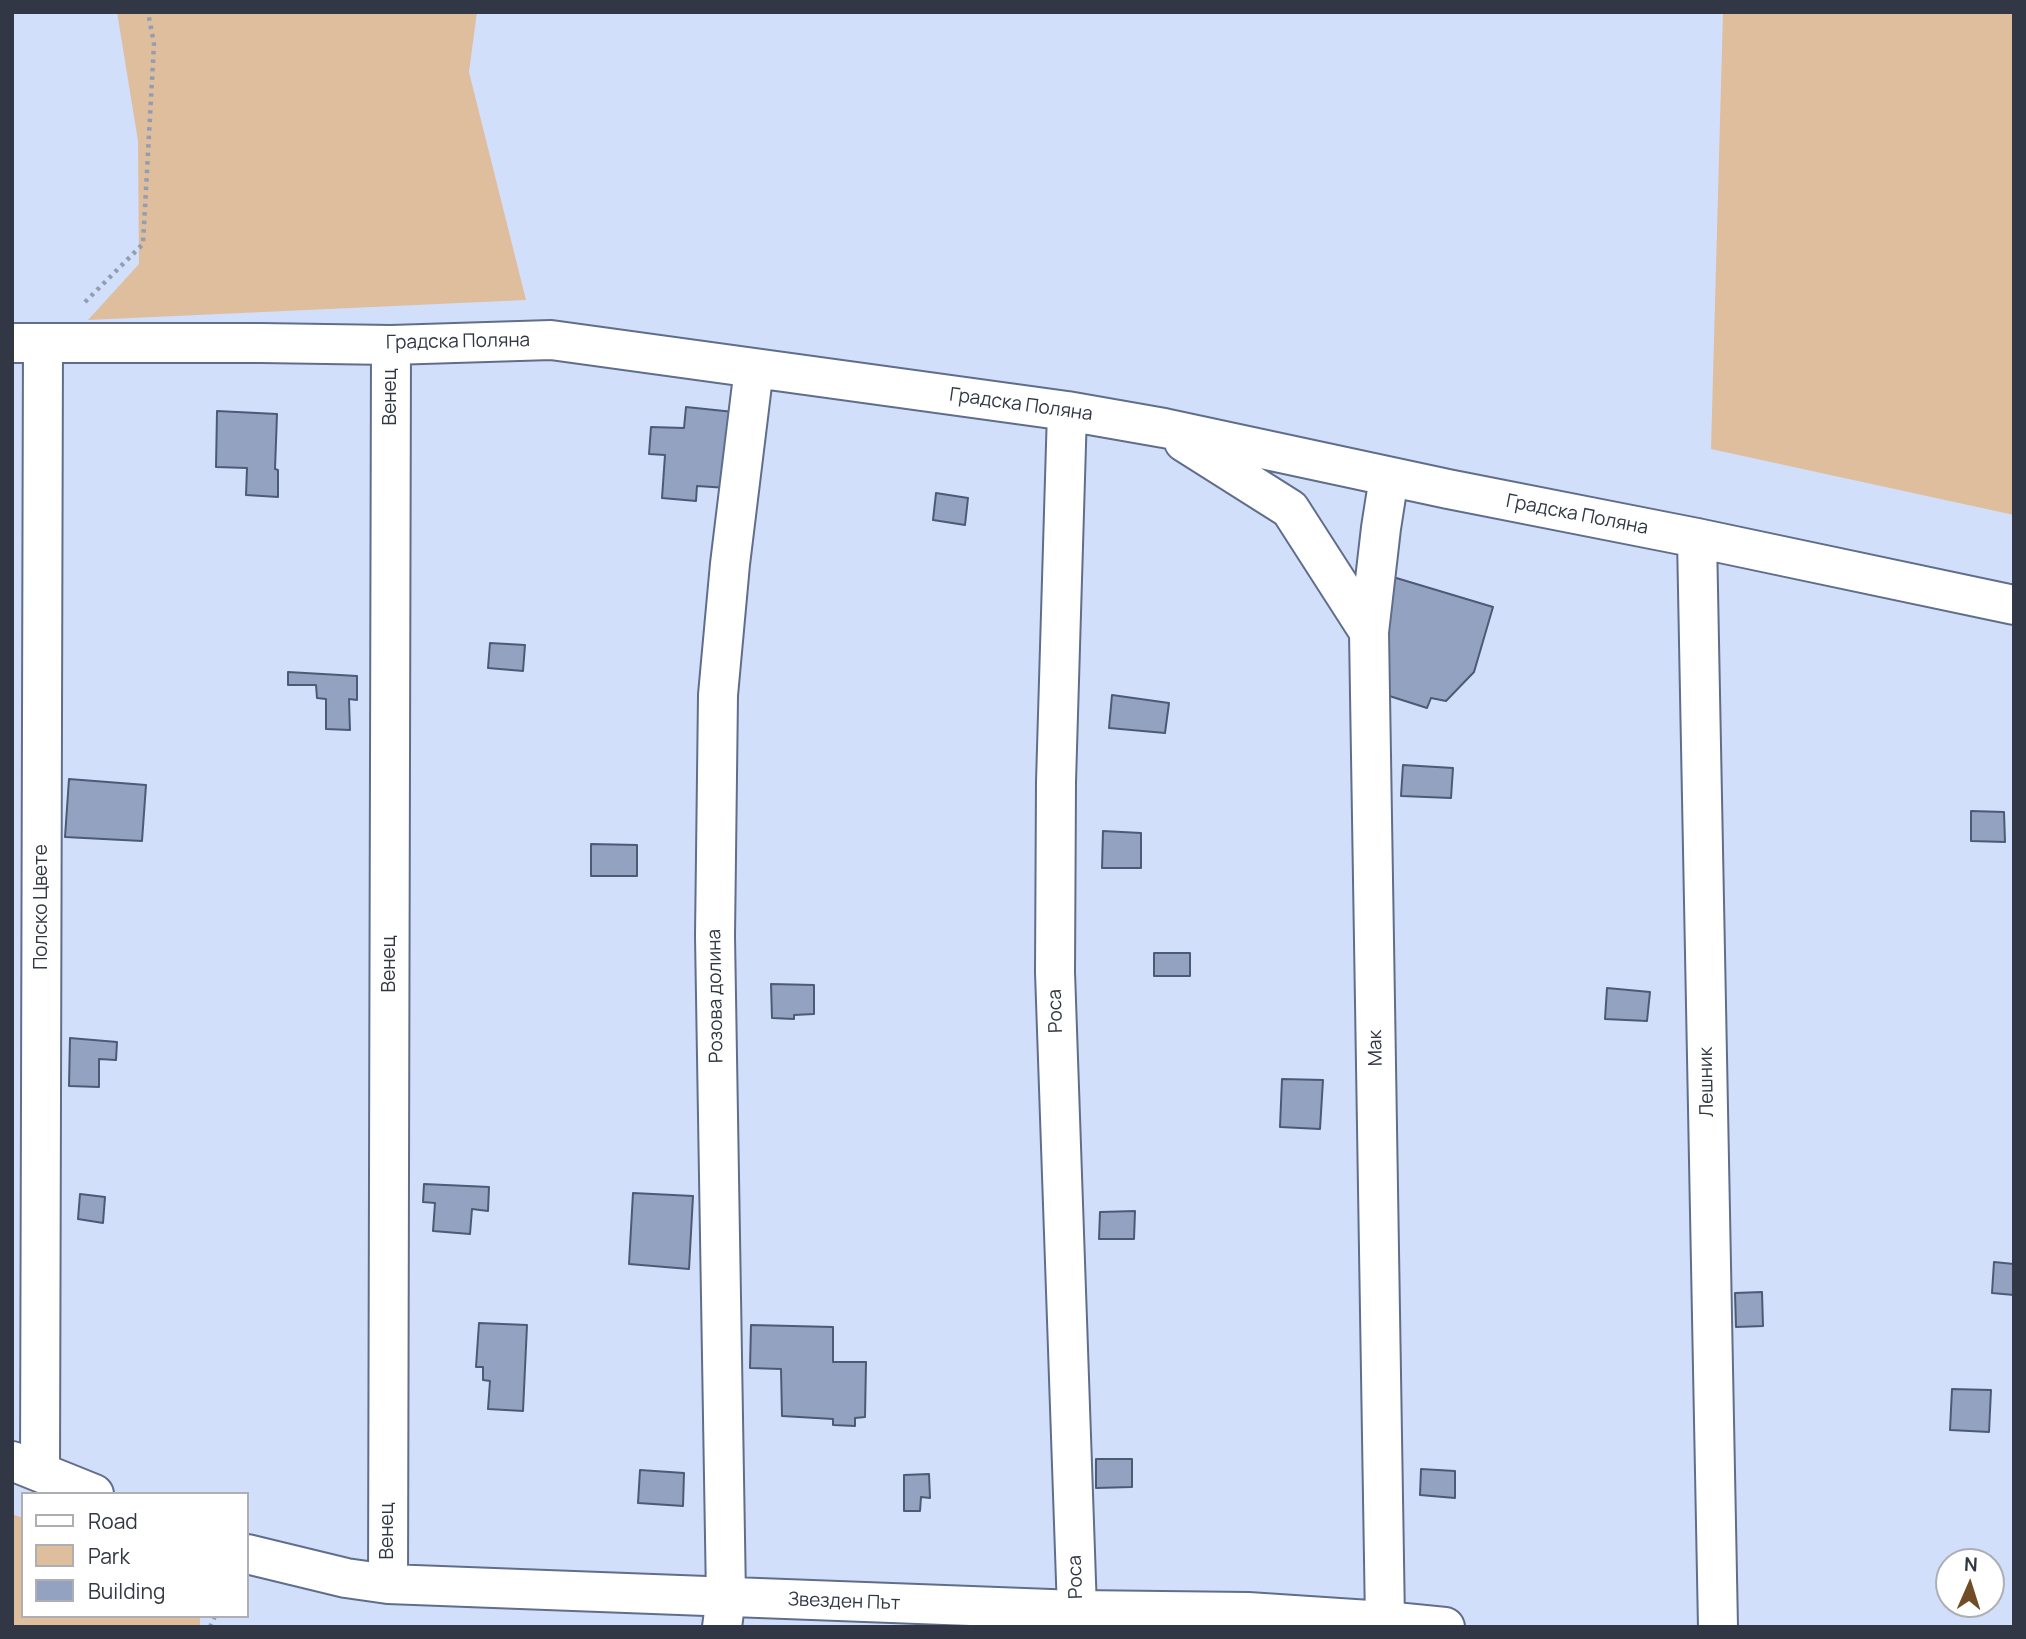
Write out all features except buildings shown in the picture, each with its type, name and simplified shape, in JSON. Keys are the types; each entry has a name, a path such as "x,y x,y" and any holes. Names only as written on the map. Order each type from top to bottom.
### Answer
{"street":[{"name":"Градска Поляна","path":"28,343 261,342 391,345 551,340 1067,411 1164,428 1389,477 2014,605"},
{"name":"Полско Цвете","path":"26,1466 28,343"},
{"name":"Венец","path":"388,1584 391,345"},
{"name":"Розова долина","path":"724,1612 715,936 718,695 730,564 754,368"},
{"name":"Роса","path":"1067,411 1056,782 1055,972 1077,1610"},
{"path":"1164,428 1290,509 1369,632"},
{"name":"Мак","path":"1385,1621 1369,632 1389,477"},
{"name":"Лешник","path":"1697,538 1718,1627"},
{"path":"26,1466 89,1492"},
{"name":"Звезден Път","path":"248,1554 346,1578 388,1584 724,1612 1248,1612 1445,1627"}],"path":[{"path":"28,343 143,244 154,44 148,12"}],"green space":[{"path":"117,12 477,12 469,72 526,300 88,320 139,264 138,141"},
{"path":"1723,12 2014,12 2014,515 1711,449"},
{"path":"12,1514 21,1517 21,1618 200,1618 200,1627 12,1627"}]}
